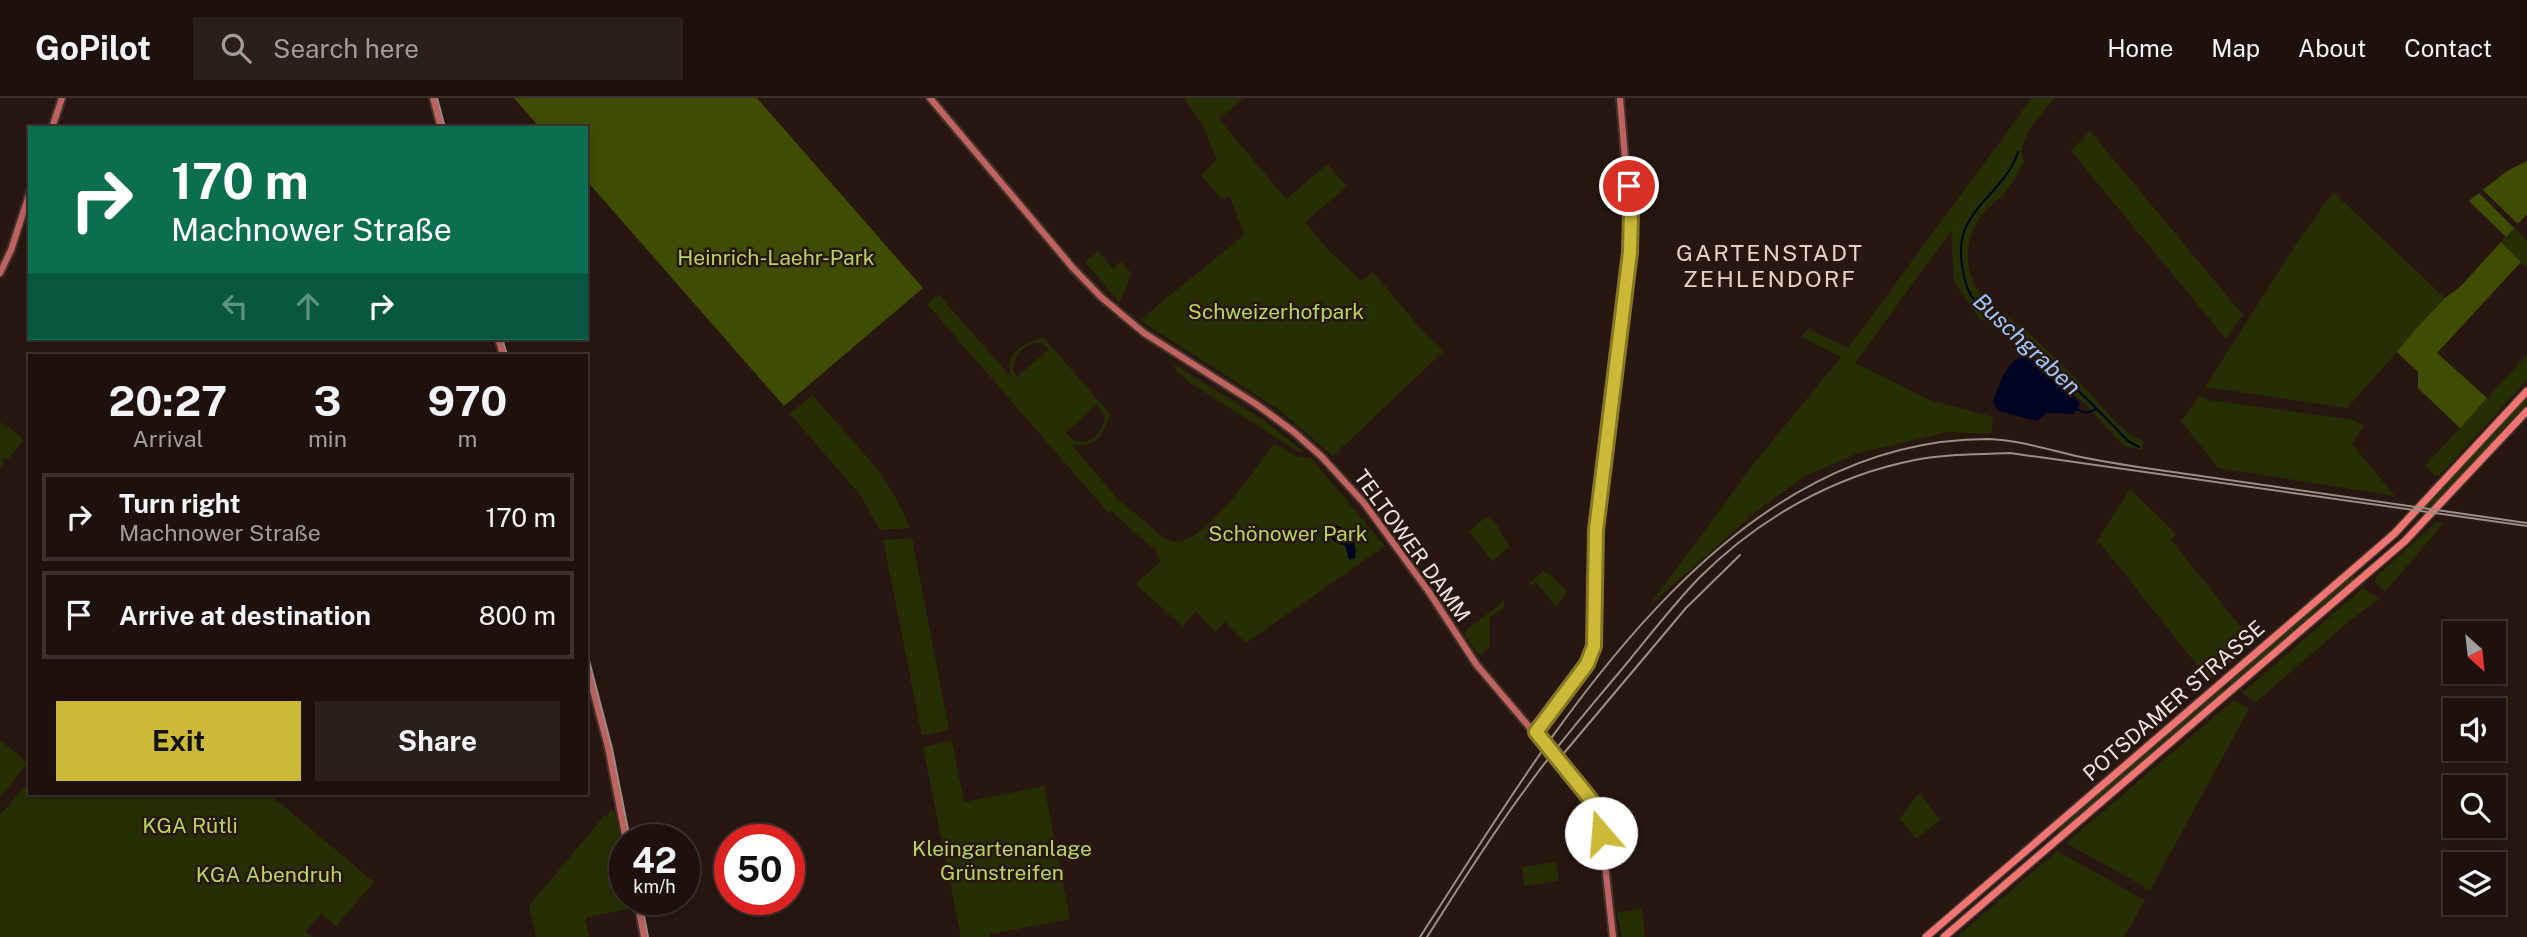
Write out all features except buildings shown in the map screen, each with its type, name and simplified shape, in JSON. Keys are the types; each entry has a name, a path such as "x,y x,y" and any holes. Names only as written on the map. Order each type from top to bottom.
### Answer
{"main road":[{"path":"53,126 62,98"},
{"path":"433,98 440,126"},
{"name":"TELTOWER DAMM","path":"930,98 1073,268 1109,304 1156,341 1266,411 1322,457 1364,502 1482,672 1536,732 1595,808 1601,829 1613,937"},
{"path":"1536,732 1587,664 1594,646 1596,530 1630,242 1631,211 1620,98"},
{"path":"0,273 11,250 28,198"},
{"name":"POTSDAMER STRASSE","path":"1926,937 2385,542 2440,487 2527,391"},
{"name":"POTSDAMER STRASSE","path":"1944,937 2406,541 2527,411"},
{"path":"588,672 608,747 623,824"},
{"path":"640,915 644,937"}],"green space":[{"name":"Heinrich-Laehr-Park","path":"514,98 757,98 923,288 784,406 588,182 588,126 538,126"},
{"name":"Schweizerhofpark","path":"1184,98 1244,98 1219,119 1286,199 1328,164 1347,187 1305,222 1330,252 1361,281 1373,272 1426,335 1444,351 1333,456 1278,409 1140,320 1244,235 1230,196 1221,199 1201,175 1217,160 1203,126"},
{"path":"2032,98 2054,98 2030,128 2023,145 2024,163 2006,191 1979,219 1969,241 1968,264 1971,276 1975,286 1990,305 1986,321 1979,319 1954,281 1951,231 1855,363 1930,400 1993,417 1991,434 1948,432 1859,453 1805,476 1758,510 1649,606 1755,462 1841,357 1801,337 1809,327 1810,330 1848,348"},
{"path":"2090,131 2243,315 2226,339 2071,151"},
{"path":"2527,161 2527,214 2518,224 2483,190 2507,171"},
{"path":"2333,192 2445,298 2347,408 2205,387 2293,249"},
{"path":"2479,193 2514,228 2506,237 2469,201"},
{"path":"2514,228 2527,241 2527,268 2501,242"},
{"path":"2501,242 2521,262 2437,353 2487,398 2460,428 2418,388 2418,372 2397,352 2445,298 2461,286"},
{"path":"1098,251 1113,269 1121,261 1131,273 1120,303 1085,262"},
{"name":"Schönower Park","path":"939,295 1011,377 1013,354 1043,337 1110,414 1098,439 1087,445 1071,444 1117,498 1164,538 1182,541 1208,524 1234,497 1274,443 1296,457 1311,458 1385,546 1246,643 1225,622 1215,632 1196,611 1183,626 1135,584 1161,562 1156,551 1111,511 1108,513 927,304","holes":["1035,343 1041,343 1049,349 1017,377 1013,370 1017,356","1097,404 1105,416 1102,428 1091,439 1074,441 1066,433"]},
{"path":"2003,314 2055,358 2118,424 2143,441 2142,450 2124,446 2089,408 2000,329"},
{"path":"2527,355 2527,380 2440,475 2435,475 2425,466"},
{"path":"1174,364 1265,421 1304,452 1299,452 1190,383 1177,372"},
{"path":"812,395 881,474 909,528 880,530 861,496 790,414"},
{"path":"2527,395 2527,408 2436,508 2425,507"},
{"path":"2199,396 2209,400 2354,420 2364,426 2352,444 2395,496 2218,468 2181,421"},
{"path":"0,420 2,426 6,426 4,429 8,427 24,440 7,460 2,458 4,464 0,469"},
{"path":"2130,489 2176,534 2171,540 2253,642 2209,680 2100,543 2096,543"},
{"path":"1486,517 1497,527 1510,547 1492,561 1469,531"},
{"path":"2436,522 2443,524 2386,591 2376,584 2375,578"},
{"path":"912,538 949,730 922,736 883,540"},
{"path":"1544,571 1567,592 1556,607 1536,582 1530,586 1529,583"},
{"path":"2352,574 2357,579 2233,686 2228,682"},
{"path":"2363,588 2380,599 2352,619 2256,702 2242,693"},
{"path":"1504,601 1504,607 1490,617 1490,647 1478,654 1464,634 1465,631"},
{"path":"2220,687 2226,691 2062,833 2057,827"},
{"path":"2234,700 2249,709 2150,890 2066,843"},
{"path":"0,740 28,763 0,797"},
{"name":"Kleingartenanlage Grünstreifen","path":"952,741 964,802 1044,786 1070,919 990,934 990,937 961,937 923,747"},
{"path":"28,782 28,795 270,795 374,882 336,926 321,914 305,932 313,937 0,937 0,815"},
{"path":"1917,795 1921,795 1940,820 1916,839 1900,819"},
{"path":"611,810 615,813 617,824 609,824 609,913 587,917 585,920 589,937 536,937 529,906 605,815 609,818 607,814"},
{"path":"2057,851 2145,900 2124,937 1957,937"},
{"path":"1556,862 1559,881 1524,886 1522,867"},
{"path":"1642,909 1645,937 1622,937 1617,912"}],"water":[{"path":"2024,354 2029,355 2080,403 2074,414 2047,413 2037,421 1998,411 1993,402 2001,381 2012,363"},
{"path":"1336,525 1352,538 1355,558 1349,560 1345,545 1336,542 1329,535 1329,526"}],"waterway":[{"name":"Buschgraben","path":"2018,152 2006,176 1974,213 1963,235 1961,260 1967,288 1979,305 2014,330 2128,441 2139,447"},
{"path":"2076,409 2087,413 2096,409"}],"tram line":[{"path":"1427,937 1514,805 1571,730 1688,589 1722,557 1772,519 1798,503 1855,477 1927,458 2010,453 2527,526"},
{"path":"1559,759 1686,608 1740,555"}],"railway":[{"path":"437,98 444,126"},
{"path":"503,340 507,354"},
{"path":"1420,937 1525,776 1585,693 1651,614 1723,545 1803,489 1891,452 1988,439 2000,440 2138,467 2527,523"},
{"path":"588,657 612,749 627,824"},
{"path":"644,915 648,937"}],"district":[{"name":"GARTENSTADT ZEHLENDORF","path":"1770,266"}],"route":[{"path":"1601,833 1591,800 1536,732 1587,664 1594,646 1594,555 1630,252 1629,186"}],"park label":[{"name":"KGA Rütli","path":"190,826"},
{"name":"KGA Abendruh","path":"269,875"}]}
